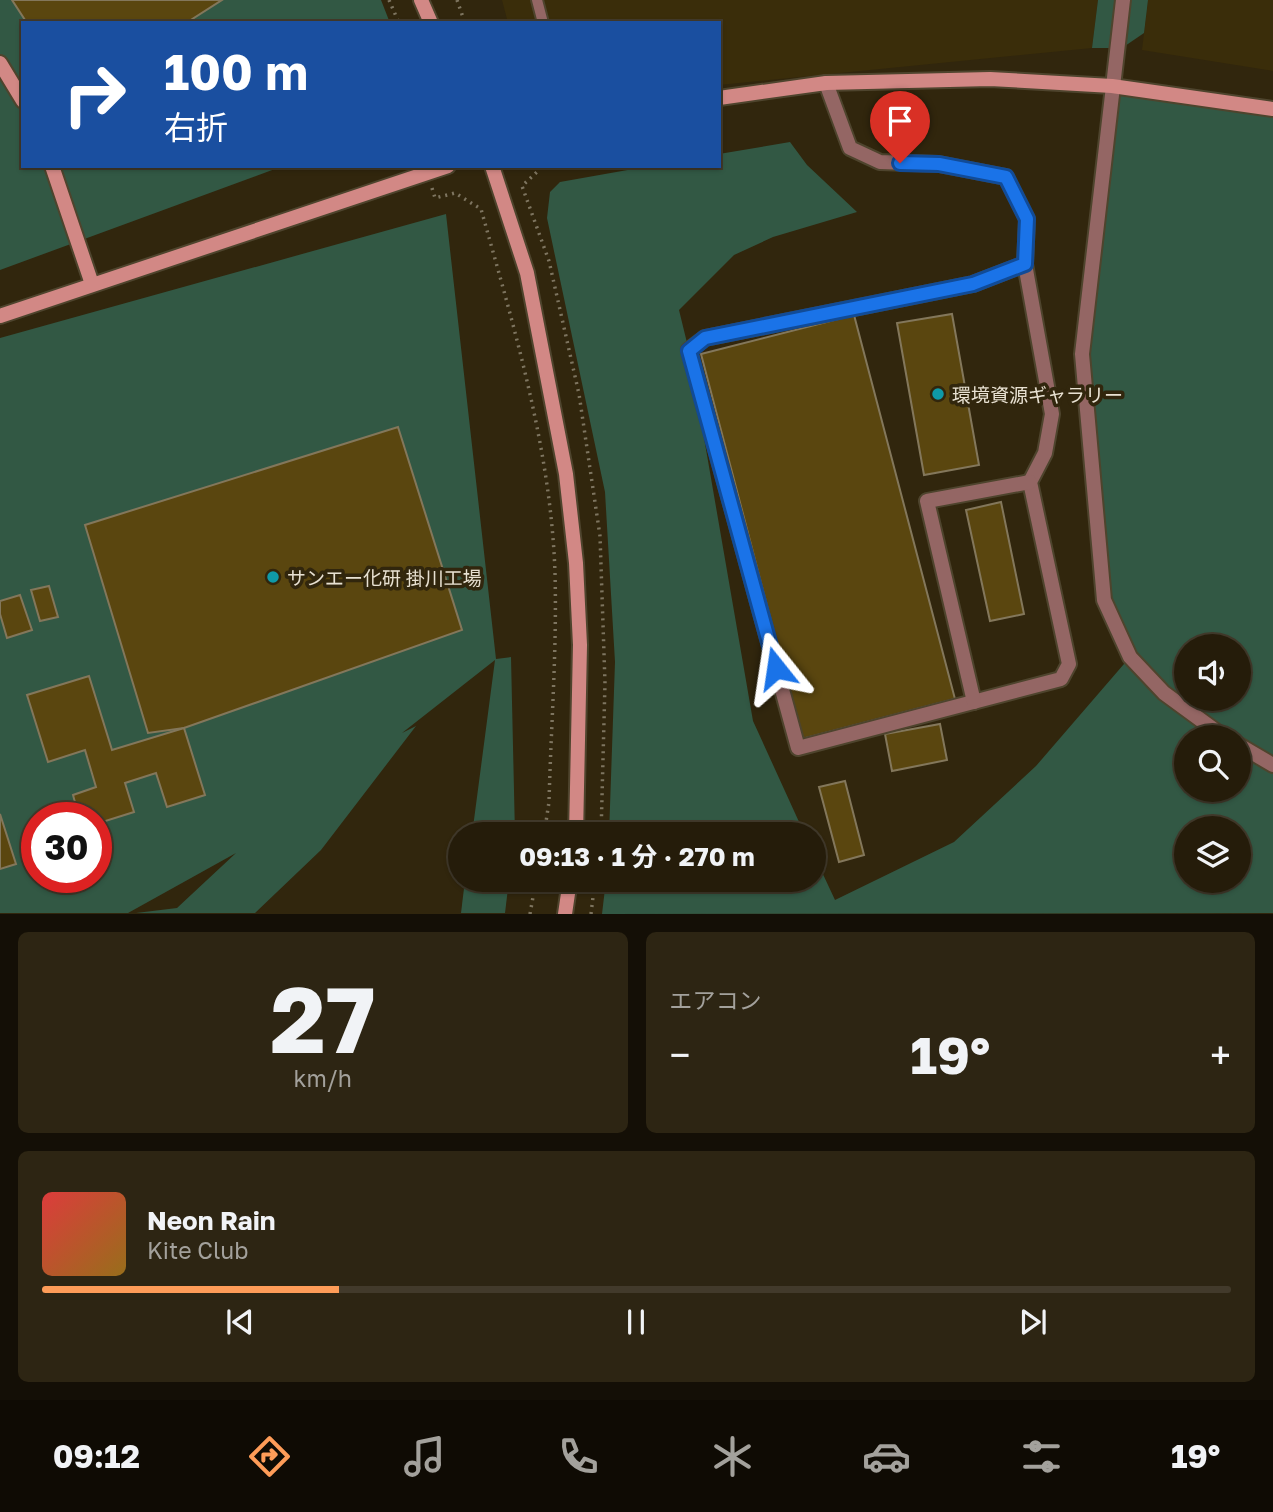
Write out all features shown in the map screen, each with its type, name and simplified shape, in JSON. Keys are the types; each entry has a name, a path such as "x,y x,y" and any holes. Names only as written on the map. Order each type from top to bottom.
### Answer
{"street":[{"path":"421,0 430,21"},
{"path":"1123,0 1082,354 1104,600 1130,657 1164,693 1205,725"},
{"path":"0,63 21,98"},
{"path":"721,98 825,83 990,79 1112,86 1273,109"},
{"path":"825,83 850,148 880,162 939,164 1006,177 1027,219 1025,264 1052,414 1045,453 1030,482 1069,664 1061,679 798,748 689,351 705,338 973,284 1025,264"},
{"path":"53,168 92,284"},
{"path":"0,316 442,168"},
{"path":"493,168 527,273 566,474 576,563 580,645 576,822"},
{"path":"974,702 928,501 1030,482"},
{"path":"1251,752 1273,765"},
{"path":"565,914 568,892"}],"lane":[{"path":"537,0 542,21"}],"path":[{"path":"388,0 398,21"},
{"path":"457,0 464,21"},
{"path":"428,174 435,198 454,193 481,209 532,406 546,487 555,573 549,802 546,822"},
{"path":"530,914 534,892"},
{"path":"591,914 594,892"}],"shaded area":[{"path":"502,0 1098,0 1092,48 721,85 721,21 507,21"},
{"path":"1148,0 1273,0 1273,71 1142,50"}],"green space":[{"path":"0,0 381,0 389,21 21,21 21,168 278,168 0,270"},
{"path":"1098,0 1148,0 1144,33 1122,48 1092,48"},
{"path":"1112,86 1273,109 1273,913 602,914 605,892 826,892 826,881 835,900 954,842 1036,766 1130,657 1104,600 1087,308"},
{"path":"790,142 807,165 857,212 773,237 734,255 679,310 689,351 753,721 799,822 609,822 615,662 605,492 547,218 550,192 560,182 639,168 721,168 721,154"},
{"path":"446,214 496,659 511,657 515,822 474,822 495,660 402,733 416,726 321,850 255,913 136,913 177,908 236,853 128,913 0,913 0,338"},
{"path":"464,892 508,892 505,913 461,913"}],"building":[{"path":"12,0 222,0 189,21 26,21"},
{"name":"環境資源ギャラリー","path":"952,314 979,465 924,475 897,323"},
{"path":"854,315 955,699 802,739 701,354"},
{"name":"サンエー化研 掛川工場","path":"398,427 462,630 184,728 148,733 85,525"},
{"path":"1001,502 1024,614 990,621 966,510"},
{"path":"49,586 58,617 40,621 31,590"},
{"path":"20,595 32,630 7,638 0,614 0,601"},
{"path":"89,676 112,750 184,728 205,795 167,807 156,773 125,783 134,812 112,819 112,802 75,802 73,795 96,787 85,750 48,762 27,695"},
{"path":"940,724 947,760 892,771 885,734"},
{"path":"845,781 864,855 839,862 819,787"},
{"path":"0,814 16,864 0,869"}],"place":[{"name":"環境資源ギャラリー","path":"938,394"},
{"name":"サンエー化研 掛川工場","path":"273,577"}],"route":[{"path":"776,668 689,351 705,338 973,284 1025,264 1027,219 1006,177 939,164 900,163"}]}
